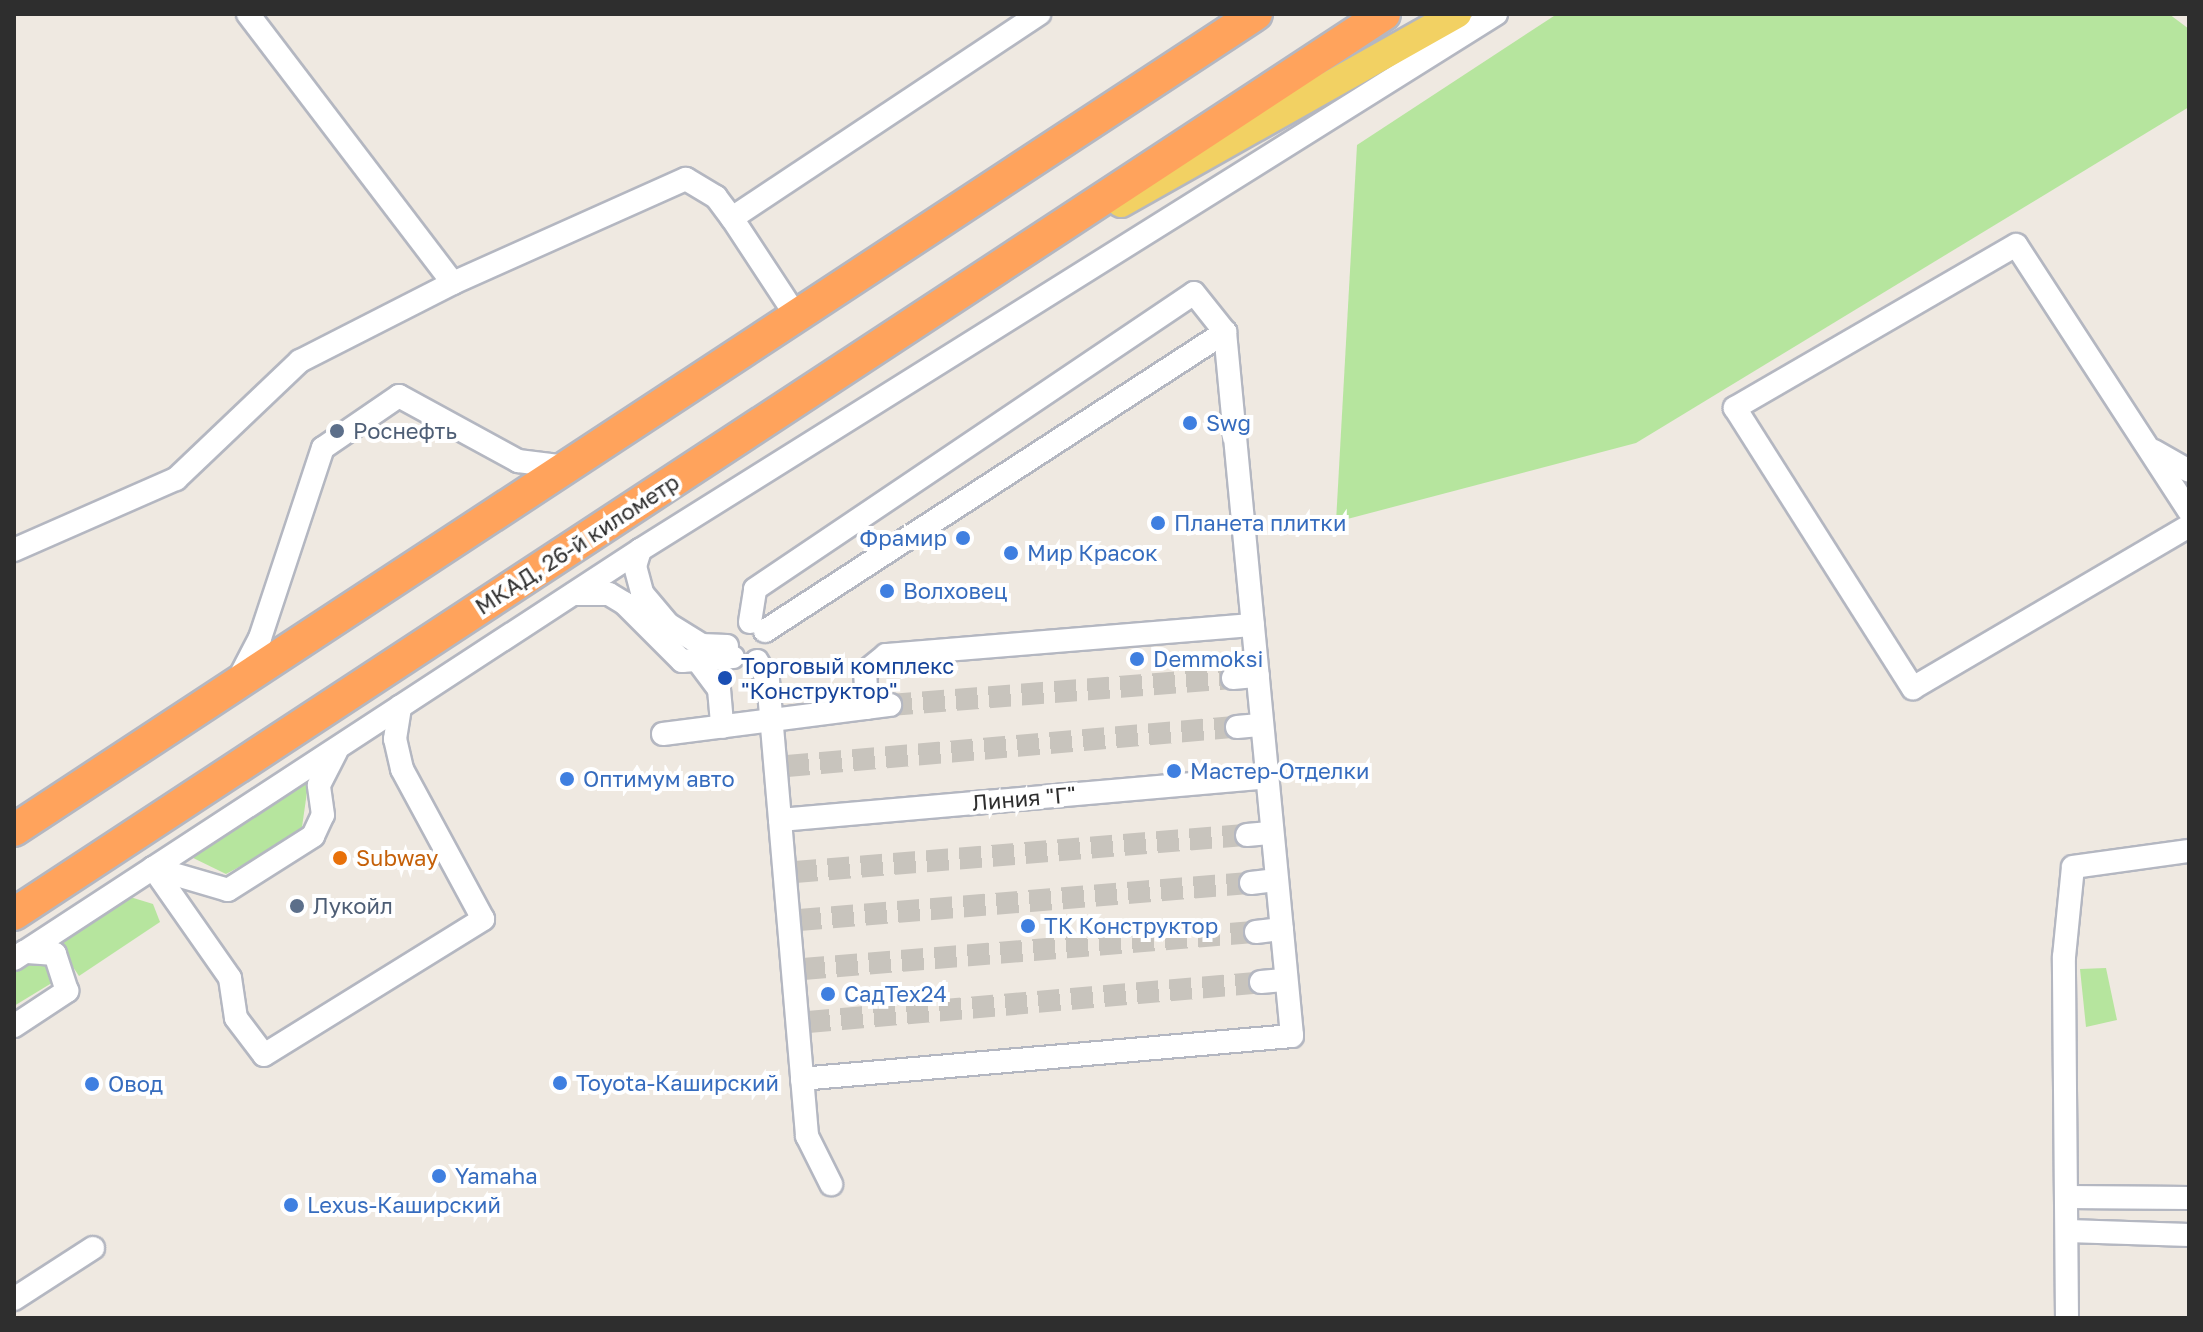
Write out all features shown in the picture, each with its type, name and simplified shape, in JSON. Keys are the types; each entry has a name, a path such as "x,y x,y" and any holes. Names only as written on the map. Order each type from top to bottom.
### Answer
{"highway":[{"path":"14,830 567,467 793,311 1256,14"},
{"name":"МКАД, 26-й километр","path":"14,914 1384,14"}],"main road":[{"path":"959,293 1457,14"}],"street":[{"path":"248,14 453,283"},
{"path":"732,218 1039,14"},
{"path":"19,955 569,595 1496,14"},
{"path":"14,550 176,479 300,361 453,283 686,179 716,197 793,311"},
{"path":"2189,511 2153,451 2016,245 1735,408 1913,688 2189,526"},
{"path":"757,661 768,649 757,626 755,589 1194,293 1225,332 1292,1036 802,1079"},
{"path":"730,652 736,625 757,626 1225,332"},
{"path":"235,685 260,638 323,448 399,396 518,461 567,467"},
{"path":"2153,451 2189,471"},
{"path":"640,550 635,566 642,593 668,624 701,645 757,661 768,680 781,767 780,820 790,873 807,1136 831,1184"},
{"path":"569,595 609,594 667,652 700,664 719,689 722,727"},
{"path":"867,708 865,672 886,655 1253,625"},
{"path":"700,664 730,652"},
{"path":"1233,678 1258,676"},
{"path":"663,734 722,727 772,716 890,705"},
{"path":"340,745 319,785 323,815 313,836 228,890 153,868 230,978 236,1018 264,1055 483,919 402,769 395,739 400,706"},
{"path":"1237,727 1262,725"},
{"name":"Линия \"Г\"","path":"780,820 1267,777"},
{"path":"1247,835 1272,833"},
{"path":"2067,1318 2064,957 2073,867 2189,851"},
{"path":"1251,883 1277,880"},
{"path":"1256,932 1282,929"},
{"path":"14,1026 67,991 55,954 19,955"},
{"path":"1261,982 1286,980"},
{"path":"2068,1197 2189,1198"},
{"path":"2068,1231 2189,1235"},
{"path":"14,1299 93,1248"}],"green space":[{"path":"1557,14 2169,14 2189,29 2189,107 1636,443 1336,522 1357,145"},
{"path":"310,771 301,834 226,874 185,854"},
{"path":"127,896 153,904 160,922 79,976 56,942"},
{"path":"36,959 49,962 55,981 14,1006 14,973"},
{"path":"2106,968 2117,1020 2086,1027 2080,969"}],"tunnel":[{"path":"890,705 1233,678"},
{"path":"787,766 1237,727"},
{"path":"795,872 1247,835"},
{"path":"799,920 1251,883"},
{"path":"803,969 1256,932"},
{"path":"808,1022 1261,982"}],"place":[{"name":"Swg","path":"1190,423"},
{"name":"Роснефть","path":"337,431"},
{"name":"Планета плитки","path":"1158,523"},
{"name":"Фрамир","path":"963,538"},
{"name":"Мир Красок","path":"1011,553"},
{"name":"Волховец","path":"887,591"},
{"name":"Demmoksi","path":"1137,659"},
{"name":"Торговый комплекс \"Конструктор\"","path":"725,678"},
{"name":"Мастер-Отделки","path":"1174,771"},
{"name":"Оптимум авто","path":"567,779"},
{"name":"Subway","path":"340,858"},
{"name":"Лукойл","path":"297,906"},
{"name":"ТК Конструктор","path":"1028,926"},
{"name":"СадТех24","path":"828,994"},
{"name":"Toyota-Каширский","path":"560,1083"},
{"name":"Овод","path":"92,1084"},
{"name":"Yamaha","path":"439,1176"},
{"name":"Lexus-Каширский","path":"291,1205"}]}
